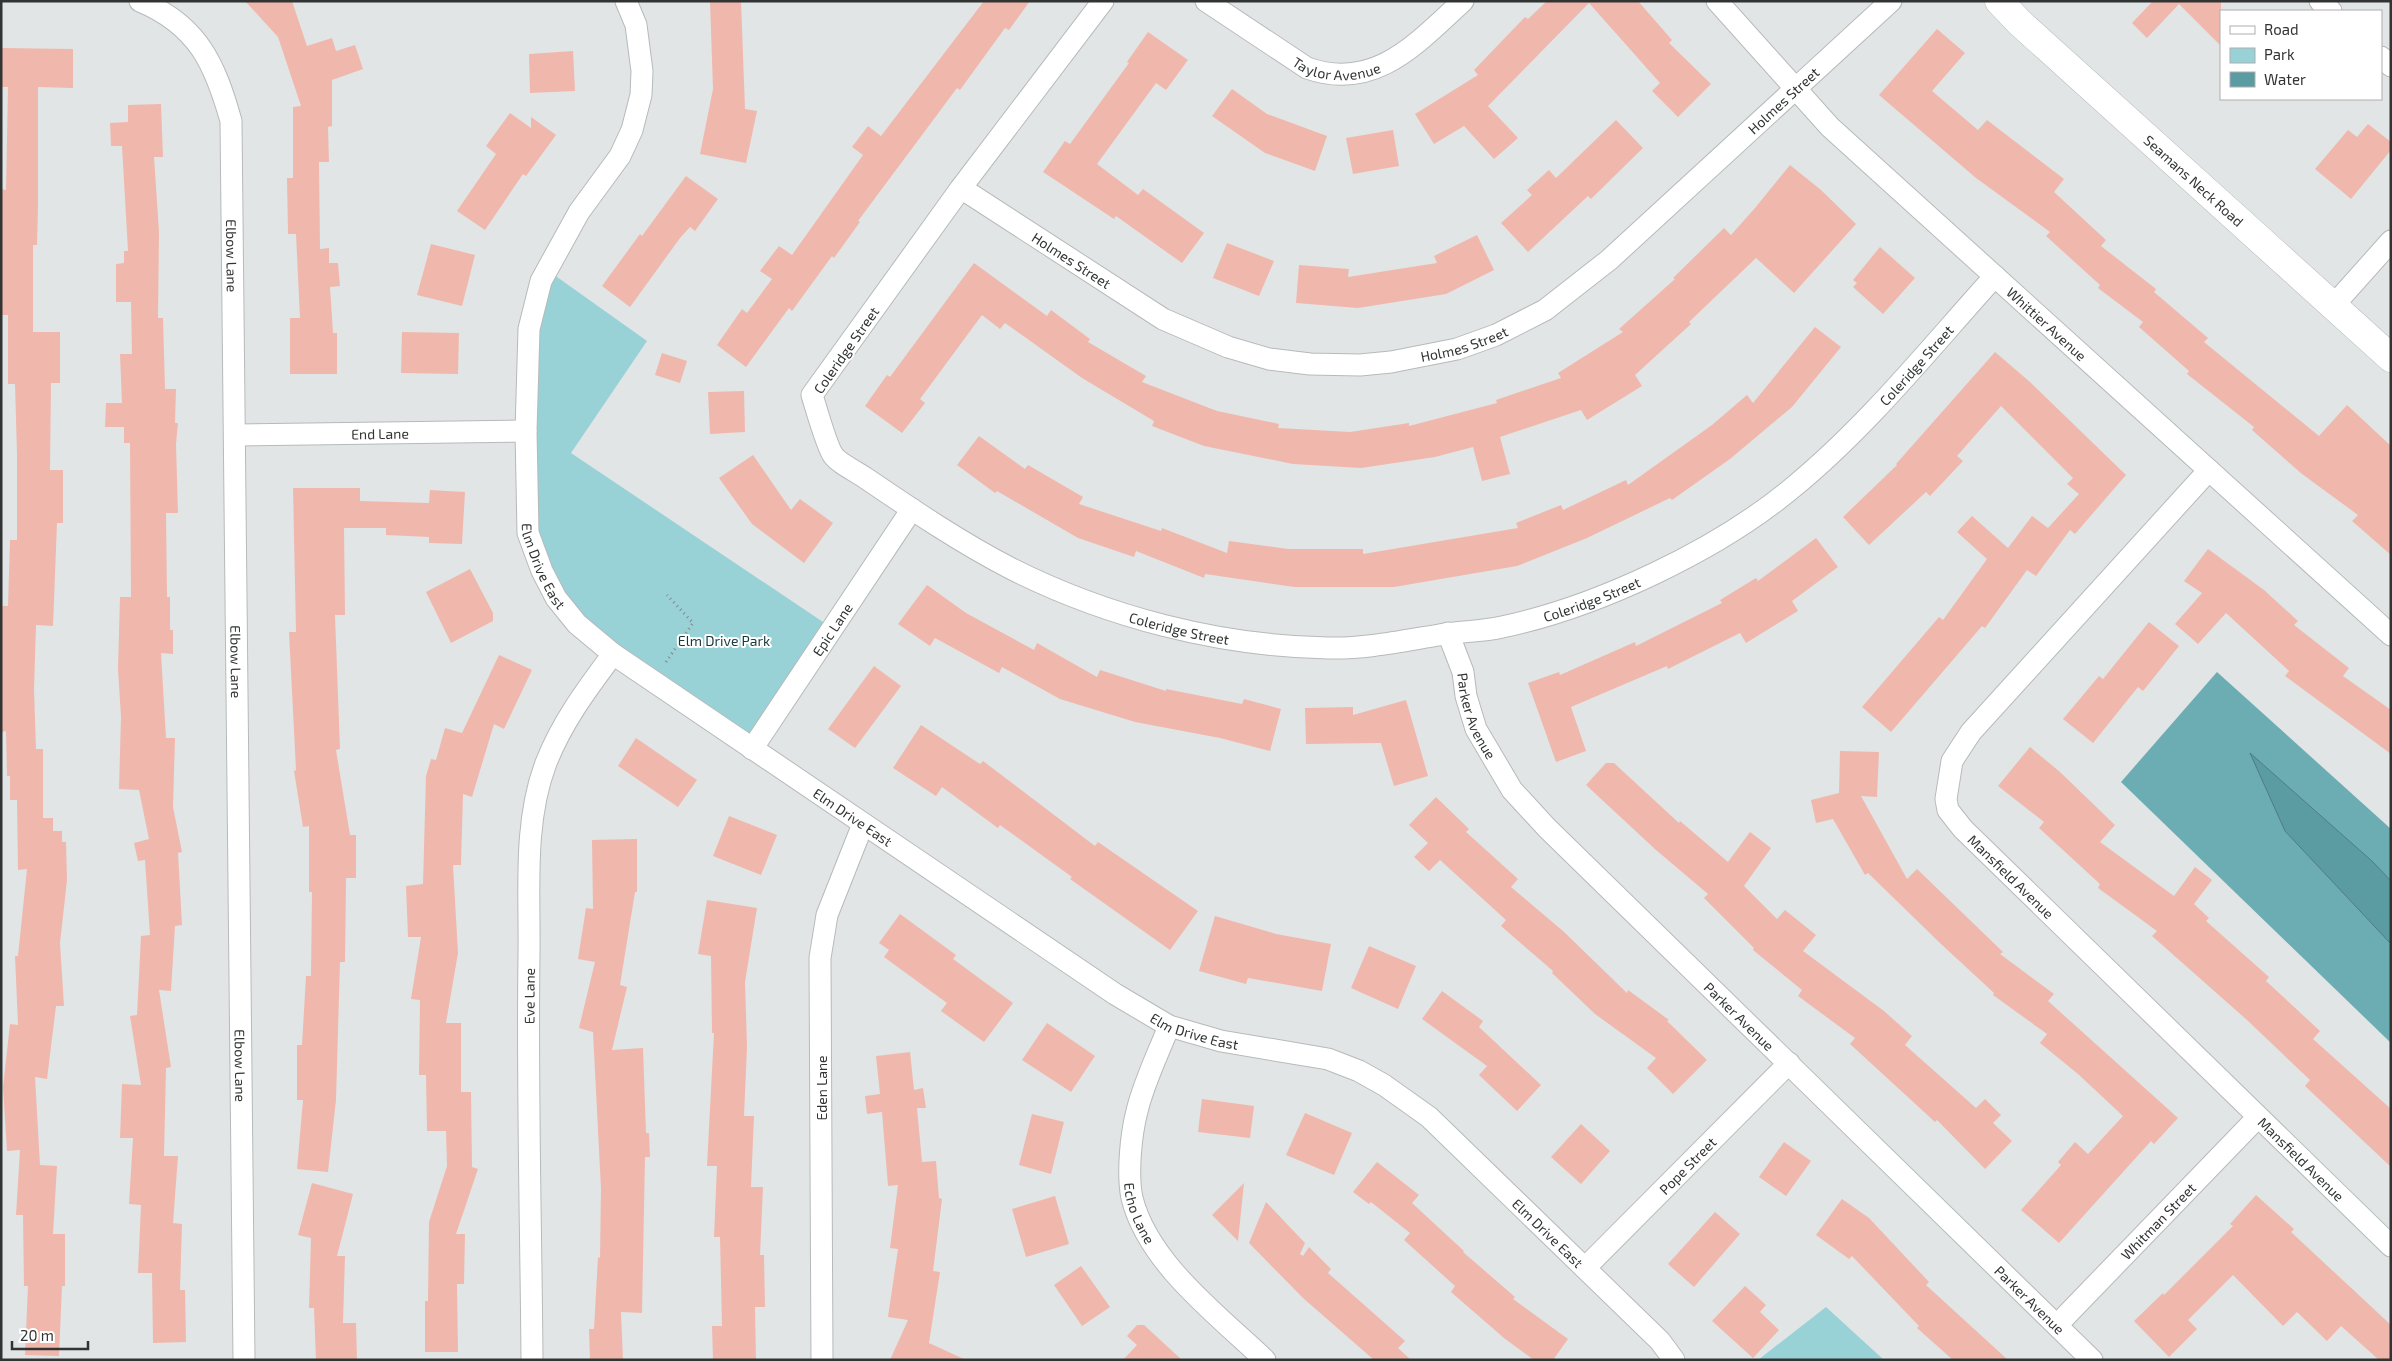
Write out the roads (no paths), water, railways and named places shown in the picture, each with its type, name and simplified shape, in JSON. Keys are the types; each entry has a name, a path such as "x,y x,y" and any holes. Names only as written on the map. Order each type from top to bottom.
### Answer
{"main road":[{"name":"Seamans Neck Road","path":"2000,1 2019,22 2391,358"}],"street":[{"name":"Elbow Lane","path":"140,1 155,8 188,32 206,55 220,81 231,121 244,1360"},
{"name":"Elm Drive East","path":"626,1 636,25 642,71 641,95 632,130 620,156 579,212 541,281 529,329 526,431 528,533 542,571 556,598 578,624 613,654 752,750 1115,994 1169,1026 1221,1041 1328,1059 1359,1071 1384,1085 1429,1117 1660,1341 1674,1360"},
{"name":"Coleridge Street","path":"1103,1 962,188 812,395 833,456 966,545 1043,584 1105,609 1194,632 1250,642 1327,648 1364,647 1448,633 1500,628 1595,600 1690,555 1742,524 1790,490 1858,429 1995,276"},
{"name":"Taylor Avenue","path":"1206,1 1308,68 1326,74 1360,74 1387,64 1415,45 1463,1"},
{"name":"Whittier Avenue","path":"1716,1 1797,88 1830,127 2391,635"},
{"name":"Holmes Street","path":"962,188 1163,319 1228,347 1269,359 1310,364 1360,366 1457,349 1496,335 1545,310 1609,260 1891,1"},
{"path":"2320,1 2330,10"},
{"path":"2333,306 2391,241"},
{"name":"End Lane","path":"234,435 526,431"},
{"name":"Mansfield Avenue","path":"2209,470 1971,732 1952,761 1946,799 1948,810 1963,829 2391,1246"},
{"name":"Epic Lane","path":"752,750 912,509"},
{"name":"Parker Avenue","path":"1448,633 1463,672 1466,696 1476,729 1512,790 1547,828 2092,1360"},
{"name":"Eve Lane","path":"532,1360 528,1019 530,848 536,805 546,764 572,710 613,654"},
{"name":"Eden Lane","path":"822,1360 820,958 827,915 863,824"},
{"name":"Echo Lane","path":"1169,1026 1137,1111 1130,1158 1132,1197 1144,1228 1156,1250 1191,1289 1264,1360"},
{"name":"Pope Street","path":"1586,1268 1789,1063"},
{"name":"Whitman Street","path":"2057,1325 2258,1117"}],"water":[{"path":"2250,753 2373,862 2391,881 2391,944 2285,831"}],"park label":[{"name":"Elm Drive Park","path":"724,640"}]}
